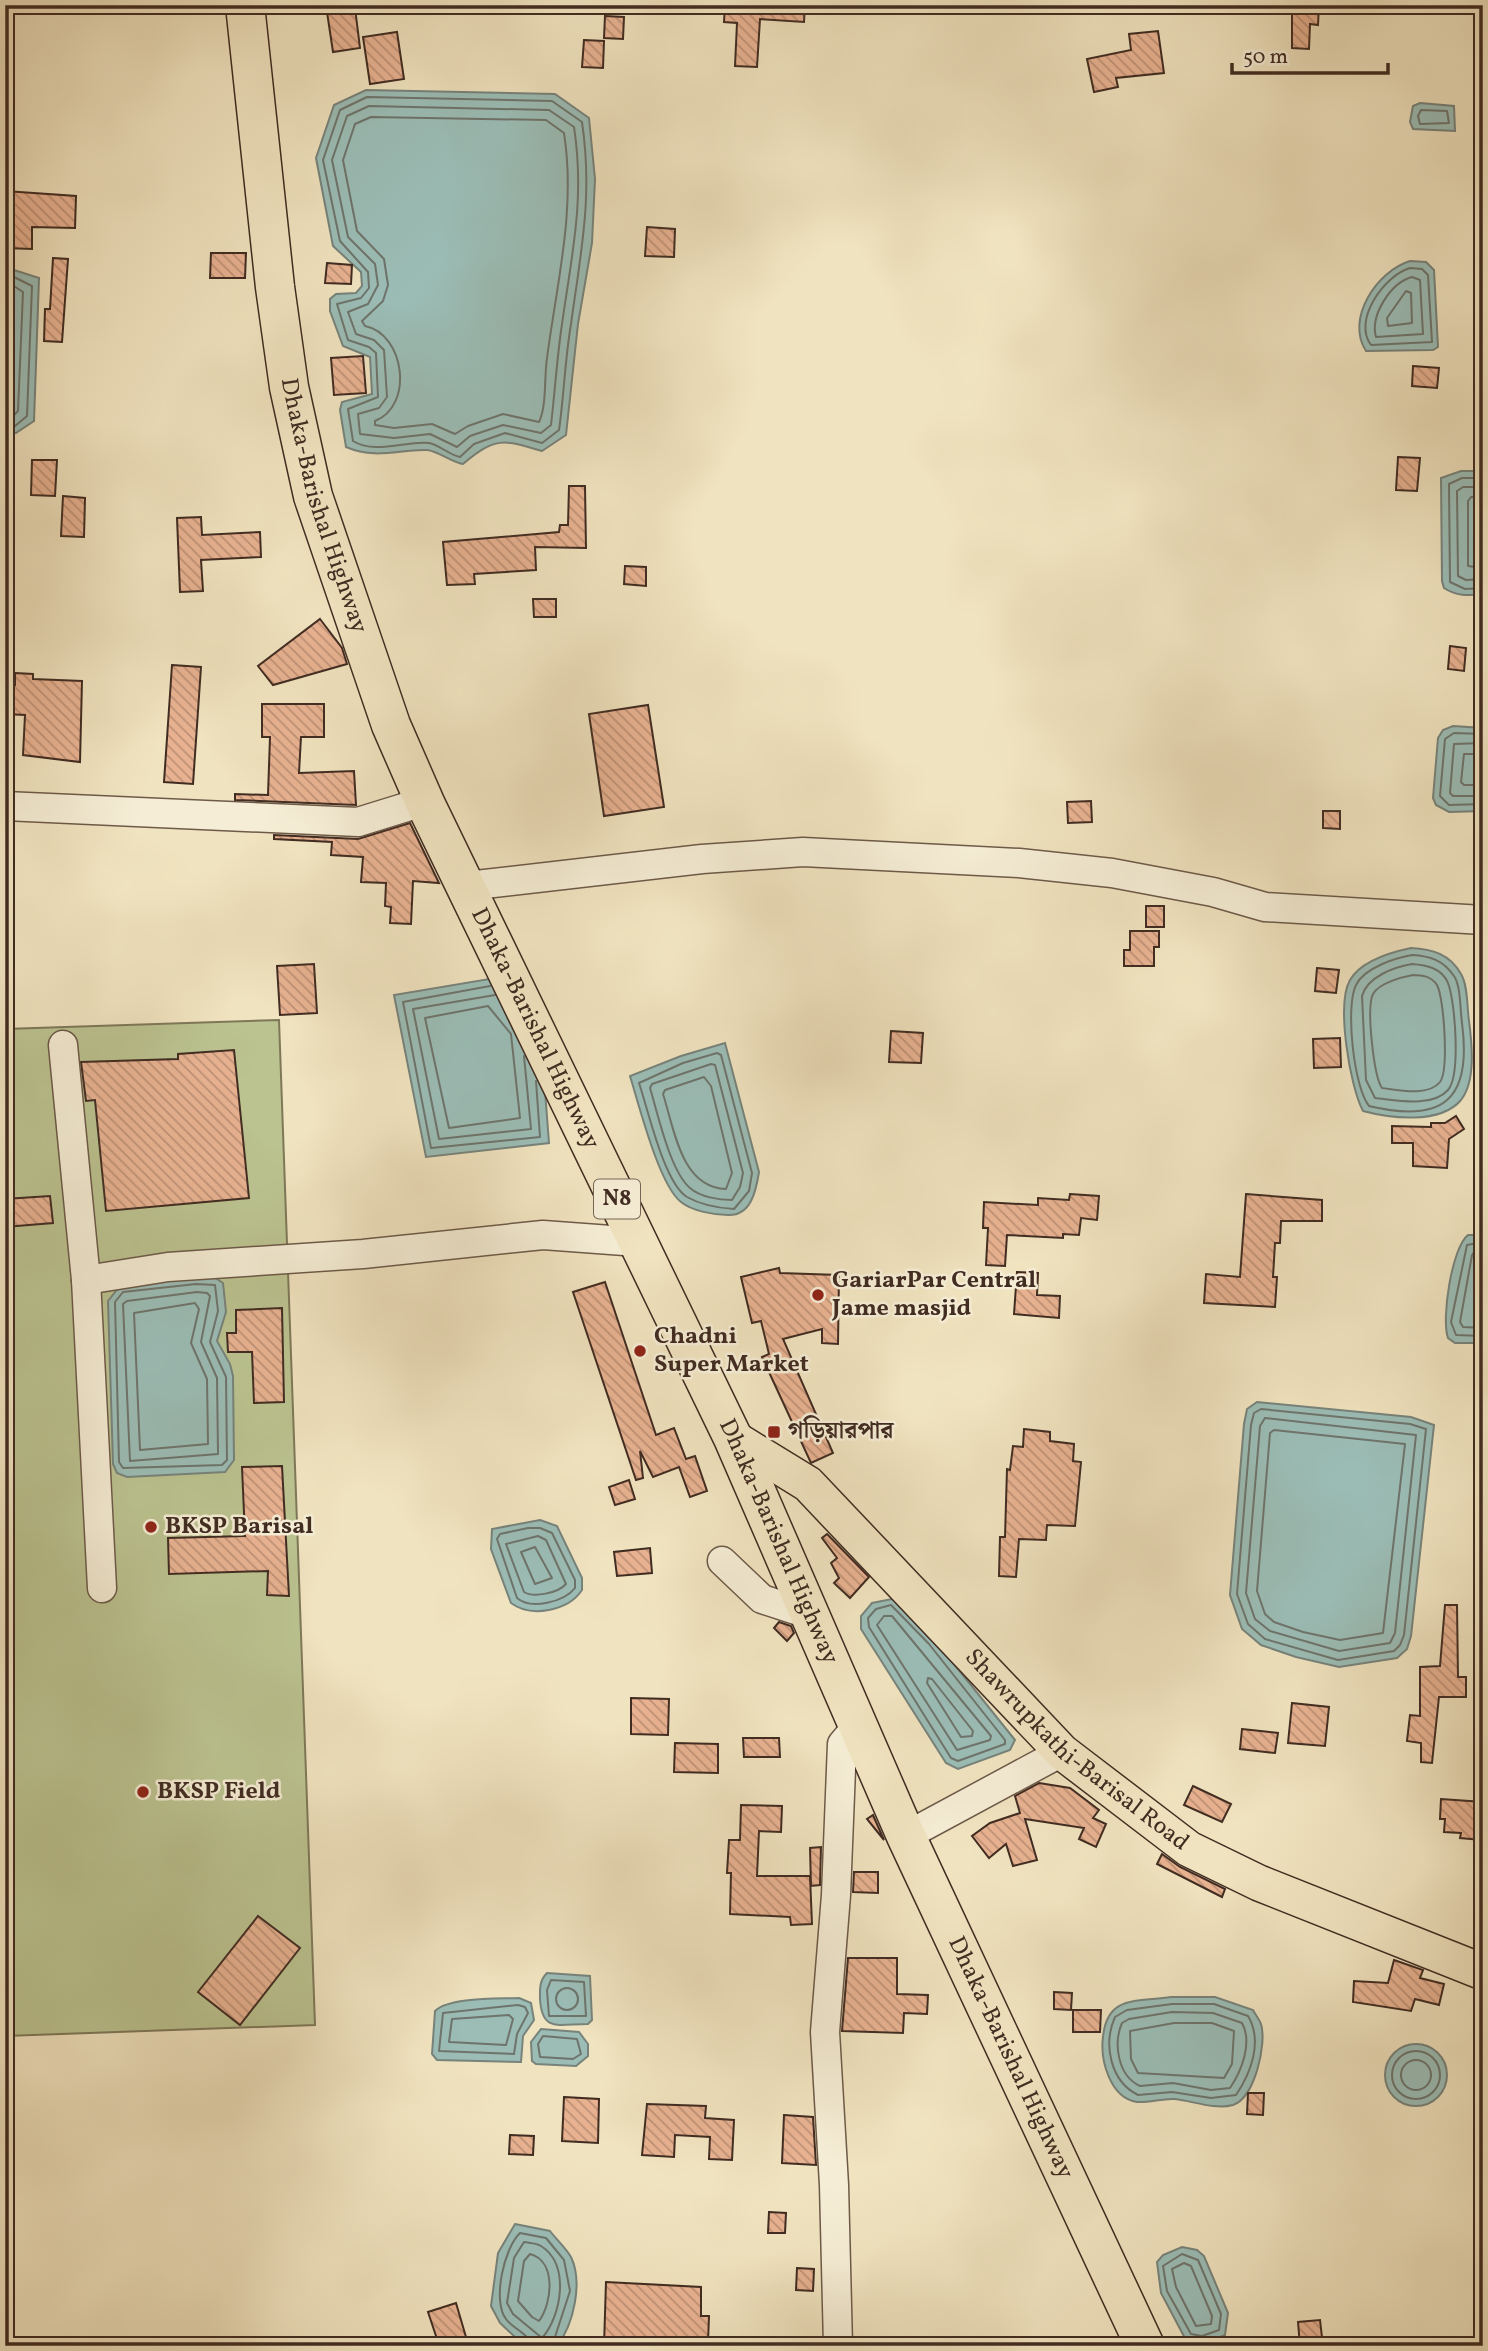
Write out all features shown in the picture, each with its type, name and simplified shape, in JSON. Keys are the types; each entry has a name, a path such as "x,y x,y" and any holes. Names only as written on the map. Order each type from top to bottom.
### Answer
{"highway":[{"name":"Dhaka-Barishal Highway","path":"245,5 275,287 289,387 313,496 391,725 426,805 733,1438 906,1836 1145,2346"}],"main road":[{"name":"Shawrupkathi-Barisal Road","path":"733,1438 808,1484 1062,1752 1189,1849 1259,1883 1483,1972"}],"street":[{"path":"5,806 358,822 413,805 426,805"},
{"path":"467,886 702,859 803,852 1020,863 1112,873 1213,892 1265,907 1483,920"},
{"path":"63,1045 86,1280 103,1588"},
{"path":"86,1280 167,1266 363,1254 543,1235 638,1242"},
{"path":"722,1562 762,1599 811,1615"},
{"path":"838,2346 834,2185 825,2032 836,1895 842,1744 858,1725"},
{"path":"906,1836 1062,1752"}],"green space":[{"name":"BKSP Barisal","path":"279,1020 315,2025 5,2036 5,1029"}],"water":[{"path":"366,90 555,94 589,118 595,179 592,243 578,324 566,435 542,451 518,444 500,443 483,449 463,464 427,450 368,453 346,447 340,410 342,402 372,394 370,357 343,346 330,311 330,299 336,294 356,293 362,286 361,272 333,246 316,158 334,105"},
{"path":"1420,103 1454,106 1455,131 1413,129 1410,122 1413,106"},
{"path":"1410,261 1426,262 1434,270 1438,347 1433,350 1366,351 1359,325 1368,298 1386,275"},
{"path":"14,270 39,278 34,421 16,433 5,432 5,271"},
{"path":"1461,471 1483,471 1483,594 1453,593 1444,588 1442,581 1441,478"},
{"path":"1453,726 1483,728 1483,811 1449,812 1436,805 1433,798 1438,738 1443,730"},
{"path":"1411,948 1433,951 1446,957 1457,967 1465,984 1472,1051 1469,1083 1461,1100 1440,1113 1414,1118 1363,1111 1349,1065 1344,1007 1346,992 1355,973 1386,955"},
{"path":"501,977 545,1091 549,1143 426,1157 394,995"},
{"path":"725,1043 759,1172 754,1194 747,1207 736,1214 728,1215 691,1208 673,1193 651,1144 630,1076 681,1056"},
{"path":"1468,1235 1483,1235 1483,1343 1455,1343 1448,1338 1446,1329 1449,1284 1457,1253"},
{"path":"214,1277 223,1283 226,1312 217,1341 230,1364 233,1376 234,1460 225,1472 127,1477 117,1473 113,1464 108,1301 120,1286"},
{"path":"1257,1402 1411,1417 1434,1425 1411,1636 1407,1649 1397,1658 1339,1667 1261,1645 1242,1629 1230,1595 1244,1424 1247,1409"},
{"path":"540,1520 557,1526 582,1578 582,1590 568,1603 539,1611 519,1608 511,1603 491,1549 492,1529"},
{"path":"897,1598 934,1639 1015,1740 1010,1750 958,1769 946,1763 861,1629 861,1616 872,1603"},
{"path":"547,1973 590,1976 592,2020 588,2024 561,2025 548,2022 541,2010 540,1999 540,1988"},
{"path":"1171,1997 1215,1997 1253,2010 1261,2024 1261,2056 1248,2092 1241,2100 1226,2106 1175,2099 1137,2102 1128,2099 1114,2086 1105,2067 1102,2046 1106,2023 1111,2014 1126,2003"},
{"path":"519,1998 531,2003 534,2020 523,2036 521,2062 437,2060 432,2054 435,2011 442,2006 474,2000"},
{"path":"541,2029 579,2032 588,2044 588,2056 576,2066 536,2064 532,2061 531,2042"},
{"path":"1416,2044 1428,2046 1438,2053 1445,2063 1445,2087 1438,2097 1428,2104 1416,2106 1404,2104 1394,2097 1387,2087 1385,2075 1387,2063 1394,2053 1404,2046"},
{"path":"515,2224 550,2231 569,2254 575,2267 575,2303 568,2326 557,2346 529,2346 500,2323 491,2306 498,2253"},
{"path":"1182,2247 1197,2250 1204,2256 1228,2313 1225,2335 1206,2343 1187,2342 1161,2293 1157,2262 1163,2255"}],"building":[{"path":"725,5 805,5 804,22 760,19 757,67 735,66 737,23 724,22"},
{"path":"1292,5 1319,5 1318,25 1310,24 1309,49 1292,48"},
{"path":"355,8 360,48 333,52 327,12"},
{"path":"605,16 624,17 623,39 604,38"},
{"path":"1158,31 1164,73 1116,78 1118,87 1094,92 1087,59 1131,50 1129,34"},
{"path":"397,32 404,79 370,84 363,37"},
{"path":"584,40 604,41 603,68 582,67"},
{"path":"5,191 76,196 75,228 32,227 32,249 5,248"},
{"path":"647,227 675,229 674,257 645,256"},
{"path":"211,253 246,253 245,278 210,278"},
{"path":"53,258 68,259 62,342 44,341 45,309 50,309"},
{"path":"327,263 352,265 351,284 325,283"},
{"path":"363,356 366,393 334,395 331,358"},
{"path":"1413,366 1439,368 1437,388 1412,386"},
{"path":"1398,457 1420,458 1417,491 1396,490"},
{"path":"32,460 57,460 55,496 31,495"},
{"path":"569,486 585,486 586,548 535,547 536,570 474,574 475,584 447,585 443,542 559,532 560,525 568,525"},
{"path":"63,496 85,498 84,537 61,536"},
{"path":"201,517 202,535 260,532 261,557 201,560 203,591 180,592 177,518"},
{"path":"625,566 646,567 646,586 624,584"},
{"path":"533,599 556,599 556,617 534,617"},
{"path":"320,619 342,648 347,664 273,685 258,666"},
{"path":"1450,646 1466,648 1464,671 1448,669"},
{"path":"172,665 201,667 193,784 164,782"},
{"path":"15,673 33,674 33,679 82,681 80,762 23,755 25,715 5,714 5,685 15,685"},
{"path":"262,704 324,704 324,737 301,737 299,773 354,771 356,805 235,800 235,794 268,795 270,737 262,737"},
{"path":"648,705 664,807 604,816 589,714"},
{"path":"1091,801 1092,822 1068,823 1067,802"},
{"path":"1323,811 1340,811 1340,829 1323,828"},
{"path":"410,823 439,883 413,881 411,924 390,923 391,907 385,906 386,883 361,882 363,857 331,855 332,842 274,839 274,835 358,839"},
{"path":"1146,906 1164,906 1164,927 1146,927"},
{"path":"1130,931 1159,931 1159,947 1154,947 1154,966 1124,966 1124,950 1130,950"},
{"path":"314,964 317,1013 280,1015 277,966"},
{"path":"1317,968 1339,970 1336,993 1315,991"},
{"path":"891,1031 923,1033 921,1063 889,1062"},
{"path":"1340,1038 1341,1067 1314,1068 1313,1039"},
{"path":"234,1050 249,1198 106,1211 95,1100 86,1101 81,1062 178,1059 178,1054"},
{"path":"1456,1116 1464,1129 1449,1139 1447,1168 1413,1166 1413,1143 1392,1143 1392,1126 1431,1127 1431,1123 1445,1123"},
{"path":"1070,1194 1099,1196 1097,1220 1081,1218 1079,1235 1063,1234 1063,1238 1007,1235 1005,1266 986,1265 988,1228 983,1228 984,1202 1038,1205 1038,1198 1069,1200"},
{"path":"1246,1194 1322,1200 1322,1221 1281,1221 1280,1243 1275,1243 1275,1307 1204,1303 1206,1274 1240,1277"},
{"path":"50,1196 53,1223 5,1227 5,1199"},
{"path":"779,1268 780,1273 839,1275 838,1344 822,1343 822,1329 783,1339 833,1453 811,1463 762,1357 769,1354 761,1321 752,1323 741,1277"},
{"path":"1017,1272 1038,1273 1037,1295 1060,1296 1059,1318 1014,1314"},
{"path":"605,1282 656,1435 674,1428 686,1459 695,1456 707,1491 690,1497 679,1467 653,1477 640,1451 643,1478 636,1480 573,1292"},
{"path":"282,1308 284,1402 254,1403 252,1352 228,1352 227,1333 236,1333 236,1310"},
{"path":"1024,1429 1050,1432 1050,1441 1074,1444 1073,1461 1081,1462 1075,1526 1047,1525 1046,1540 1019,1539 1016,1577 999,1576 1000,1537 1005,1537 1007,1469 1010,1470 1013,1446 1023,1447"},
{"path":"282,1466 289,1596 267,1595 268,1571 169,1574 168,1538 245,1536 242,1467"},
{"path":"629,1480 635,1499 615,1505 609,1487"},
{"path":"827,1534 869,1577 850,1598 834,1583 839,1578 831,1563 837,1558 822,1538"},
{"path":"650,1548 652,1573 617,1576 614,1552"},
{"path":"1445,1605 1457,1605 1458,1677 1466,1677 1466,1697 1439,1697 1432,1763 1421,1762 1421,1743 1407,1741 1410,1715 1420,1716 1420,1667 1440,1666"},
{"path":"779,1622 791,1626 794,1633 787,1641 774,1628"},
{"path":"631,1698 669,1699 668,1735 631,1734"},
{"path":"1292,1703 1329,1707 1325,1746 1288,1743"},
{"path":"1242,1729 1278,1733 1275,1753 1240,1749"},
{"path":"743,1738 779,1738 780,1757 744,1757"},
{"path":"675,1743 718,1744 718,1773 674,1772"},
{"path":"1039,1783 1070,1788 1099,1810 1093,1818 1106,1824 1096,1847 1079,1839 1084,1828 1025,1819 1037,1860 1013,1866 1006,1844 989,1858 972,1836 990,1823 1020,1813 1015,1796"},
{"path":"1193,1786 1231,1804 1222,1822 1184,1805"},
{"path":"1441,1799 1483,1802 1481,1840 1460,1838 1461,1833 1444,1832 1445,1819 1440,1819"},
{"path":"741,1805 782,1806 781,1832 759,1831 757,1876 810,1876 812,1924 791,1925 790,1917 730,1914 731,1873 727,1873 729,1840 740,1840"},
{"path":"873,1815 884,1840 867,1819"},
{"path":"821,1847 820,1885 811,1886 810,1848"},
{"path":"1162,1854 1180,1867 1225,1889 1222,1897 1157,1864"},
{"path":"854,1872 878,1872 878,1893 853,1892"},
{"path":"258,1916 300,1948 240,2025 198,1992"},
{"path":"848,1958 897,1958 897,1994 928,1995 927,2014 904,2013 903,2033 842,2031"},
{"path":"1394,1960 1423,1970 1420,1978 1444,1984 1439,2005 1415,1999 1411,2011 1353,2002 1354,1981 1388,1983"},
{"path":"1054,1992 1072,1993 1071,2010 1054,2009"},
{"path":"1073,2010 1101,2010 1100,2032 1073,2032"},
{"path":"1248,2093 1264,2093 1263,2115 1247,2114"},
{"path":"564,2097 599,2099 598,2143 562,2141"},
{"path":"647,2104 706,2106 705,2118 734,2120 732,2160 709,2159 710,2137 675,2135 674,2157 642,2155"},
{"path":"784,2115 813,2117 816,2165 782,2163"},
{"path":"510,2135 534,2136 533,2155 509,2154"},
{"path":"769,2212 786,2213 785,2233 768,2233"},
{"path":"797,2268 814,2269 813,2291 796,2290"},
{"path":"606,2282 701,2287 701,2316 709,2316 708,2342 678,2341 677,2346 604,2346"},
{"path":"456,2303 466,2337 439,2345 428,2312"},
{"path":"1320,2320 1323,2346 1300,2346 1298,2322"}],"place":[{"name":"GariarPar Central Jame masjid","path":"818,1295"},
{"name":"Chadni Super Market","path":"640,1351"},
{"name":"গড়িয়ারপার","path":"774,1432"},
{"name":"BKSP Barisal","path":"151,1527"},
{"name":"BKSP Field","path":"143,1792"}]}
